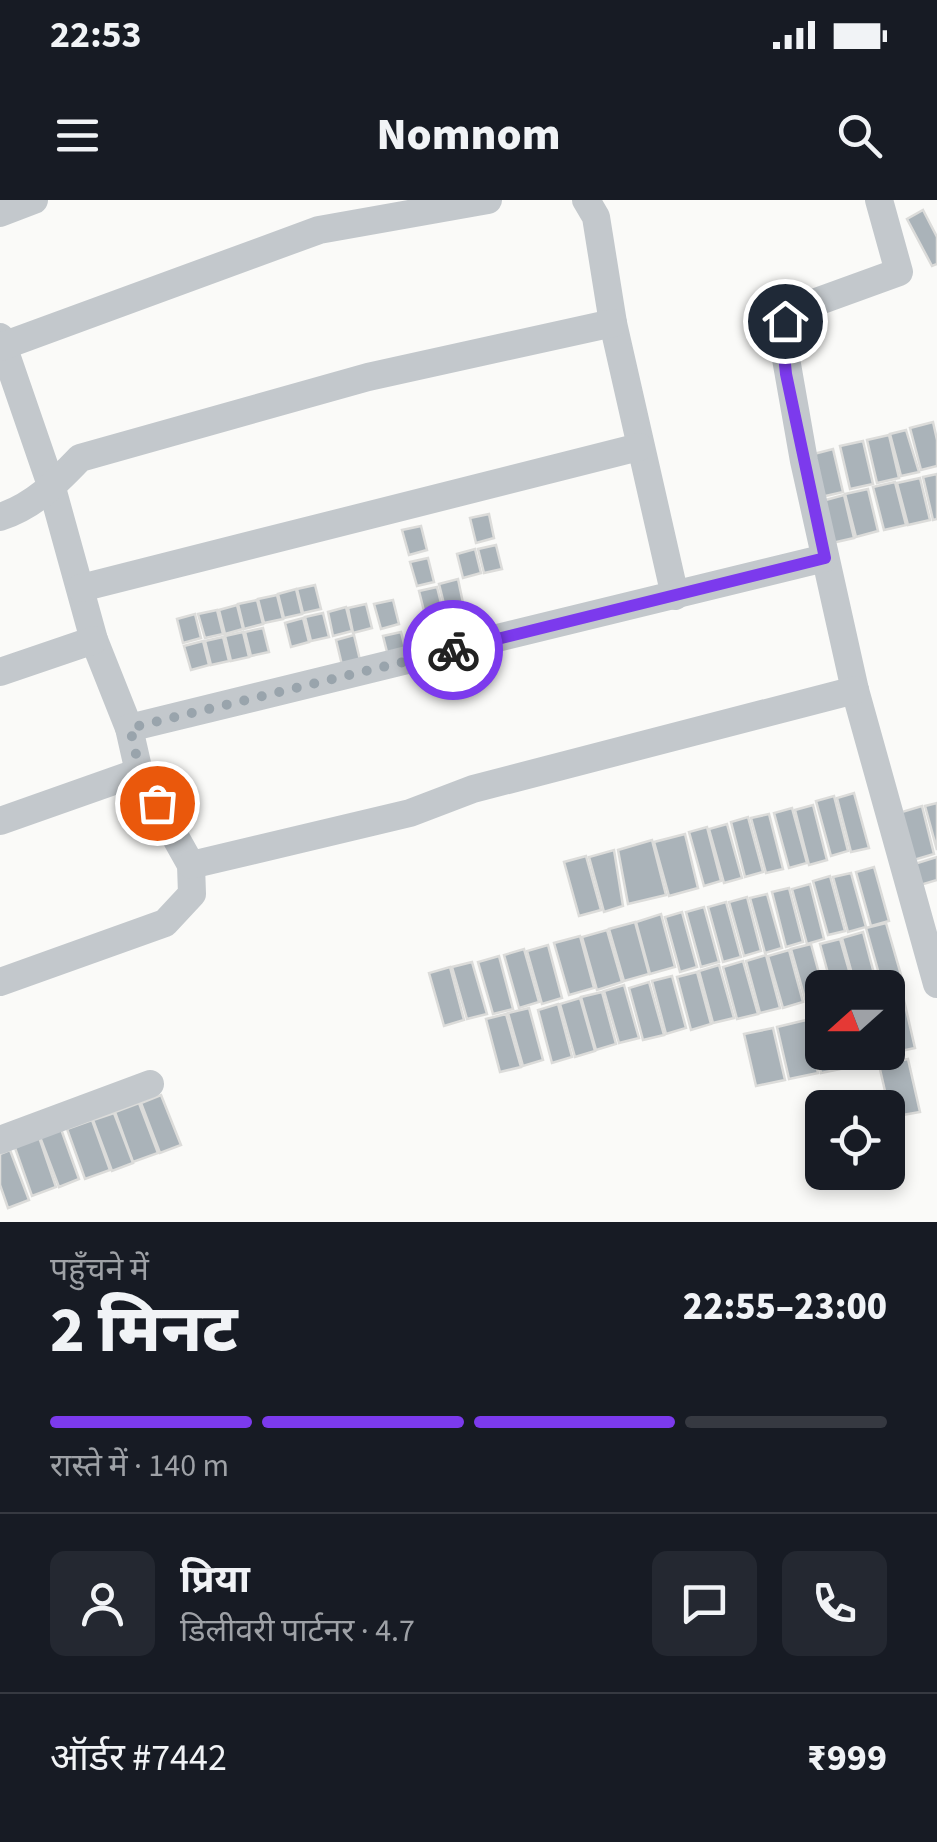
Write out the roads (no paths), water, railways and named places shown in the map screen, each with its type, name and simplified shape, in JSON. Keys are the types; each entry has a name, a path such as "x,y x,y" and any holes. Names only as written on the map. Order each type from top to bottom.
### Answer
{"street":[{"path":"0,213 34,200"},
{"path":"0,982 165,923 192,894 191,865 140,772 130,728 94,640 52,488 1,343 320,230 488,200"},
{"path":"586,200 596,217 613,323 675,596"},
{"path":"879,200 899,272 808,304 785,321 782,336 786,374 855,690 937,984"},
{"path":"0,517 20,510 52,488 80,458 368,377 613,323"},
{"path":"81,588 639,446"},
{"path":"130,728 825,558"},
{"path":"0,672 94,640"},
{"path":"191,865 410,813 473,789 855,690"},
{"path":"0,821 140,772"},
{"path":"0,1140 150,1084"}]}
